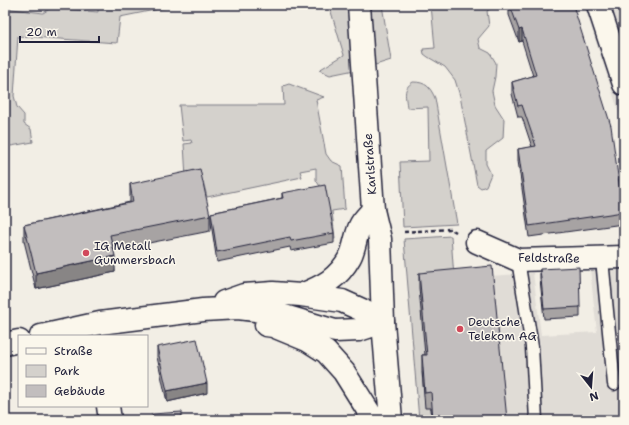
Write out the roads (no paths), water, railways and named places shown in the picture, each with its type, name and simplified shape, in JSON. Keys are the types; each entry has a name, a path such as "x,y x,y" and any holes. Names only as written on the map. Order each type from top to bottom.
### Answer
{"street":[{"name":"Karlstraße","path":"359,5 373,210 380,239 383,322 391,420"},
{"path":"598,5 624,84"},
{"path":"302,295 319,288 330,281 339,272 350,256 360,224 373,210"},
{"name":"Feldstraße","path":"477,242 518,260 624,258"},
{"path":"203,310 244,295 272,293 302,295 342,301 383,322"},
{"path":"51,335 101,330 203,310 238,308 271,312 335,331 359,330 383,322"},
{"path":"203,310 273,326 307,340 326,352 344,372 374,420"},
{"path":"5,344 18,341"},
{"path":"108,407 110,420"}],"lane":[{"path":"602,259 614,384"},
{"path":"518,260 532,347 536,420"}],"place":[{"name":"IG Metall Gummersbach","path":"86,253"},
{"name":"Deutsche Telekom AG","path":"460,329"}]}
